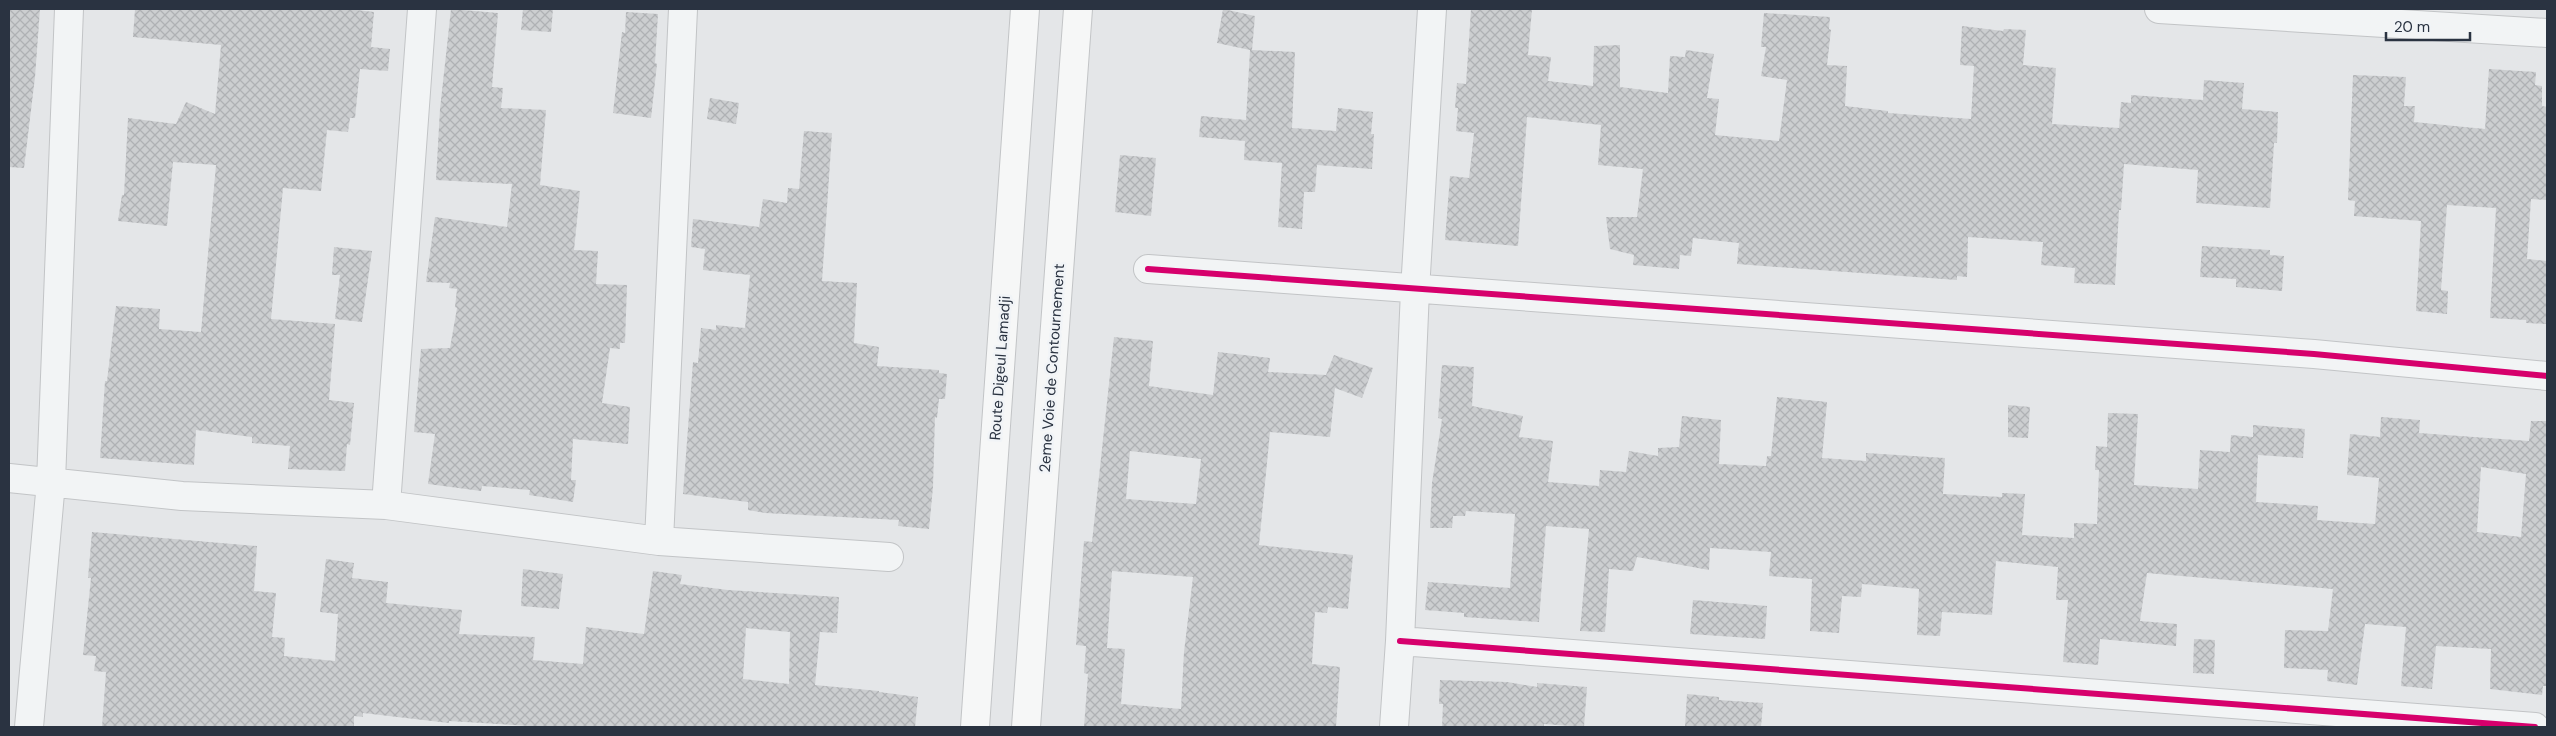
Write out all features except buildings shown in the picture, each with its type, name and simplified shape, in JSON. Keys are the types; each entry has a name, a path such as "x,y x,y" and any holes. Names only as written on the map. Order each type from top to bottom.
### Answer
{"main road":[{"name":"Route Digeul Lamadji","path":"975,727 1025,9"},
{"name":"2eme Voie de Contournement","path":"1026,727 1078,9"}],"street":[{"path":"29,727 50,482 69,9"},
{"path":"386,505 422,9"},
{"path":"659,541 683,9"},
{"path":"1394,727 1400,641 1415,290 1432,9"},
{"path":"2159,9 2547,33"},
{"path":"1148,269 1415,290 2314,354 2547,376"},
{"path":"9,478 182,496 386,505 659,541 889,557"},
{"path":"1400,641 2535,727"}],"cycle path":[{"path":"1148,269 2314,354 2547,376"},
{"path":"1400,641 2535,727"}]}
